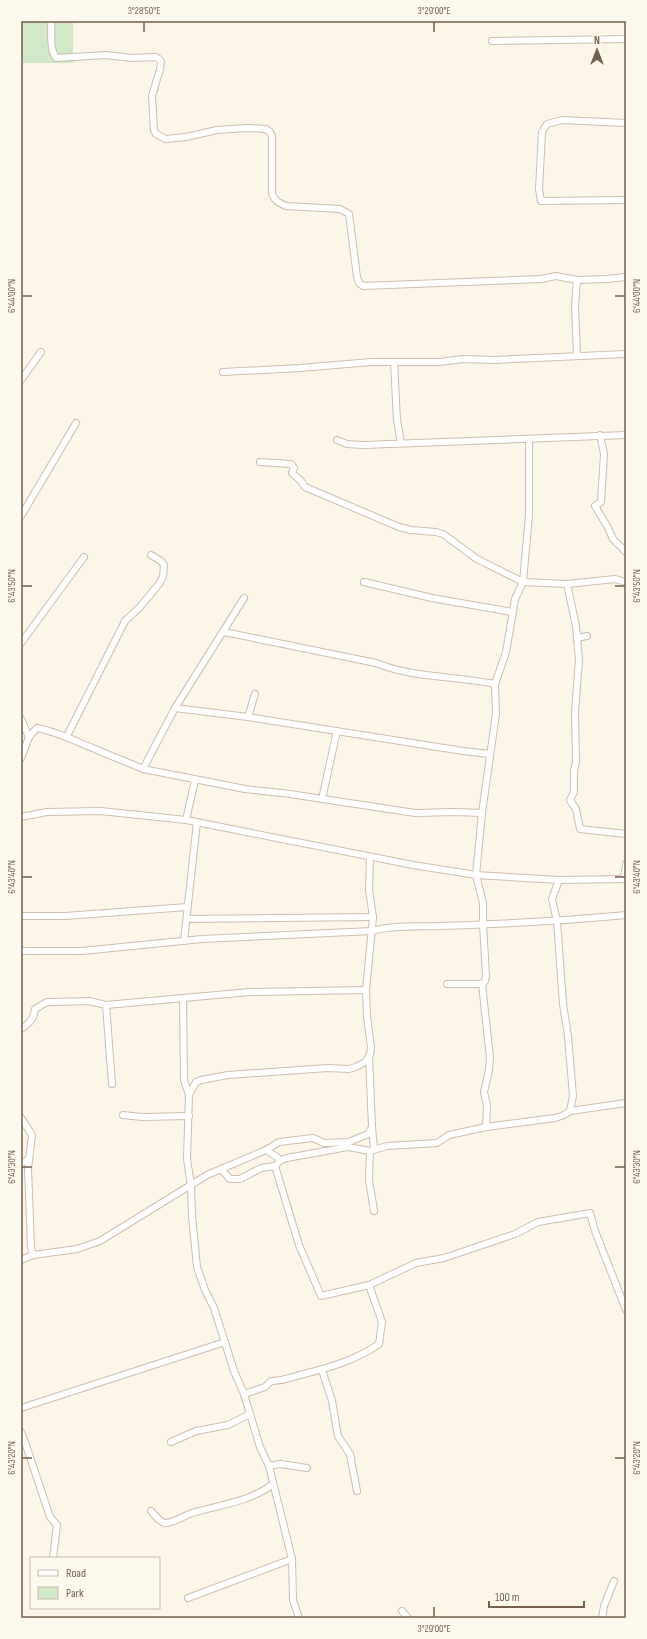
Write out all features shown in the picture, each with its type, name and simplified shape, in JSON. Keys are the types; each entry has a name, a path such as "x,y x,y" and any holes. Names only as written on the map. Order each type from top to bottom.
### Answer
{"street":[{"path":"51,21 52,46 56,58 106,55 132,58 156,57 159,59 161,62 160,68 152,96 154,130 156,134 166,139 186,137 216,130 247,128 266,129 270,132 272,136 272,194 274,199 279,204 286,206 340,209 349,214 357,277 359,283 363,286 541,279 556,276 577,280 626,277"},
{"path":"492,41 626,39"},
{"path":"626,123 562,120 547,124 542,132 539,189 541,201 626,200"},
{"path":"577,280 574,306 577,356"},
{"path":"21,380 41,352"},
{"path":"223,372 316,367 371,362 439,362 463,359 494,360 626,354"},
{"path":"394,362 397,420 401,442"},
{"path":"21,516 76,423"},
{"path":"337,440 347,444 363,445 401,442 529,439 626,434"},
{"path":"600,435 604,454 601,502 595,506 613,539 626,552"},
{"path":"486,1127 487,1106 484,1092 490,1058 482,984 485,981 486,976 483,903 476,875 482,813 496,714 495,684 506,652 515,599 523,582 529,515 529,439"},
{"path":"260,462 291,464 294,468 292,473 293,475 301,481 304,487 399,527 443,534 477,559 523,582 567,584 615,579 626,582"},
{"path":"67,736 125,621 146,600 163,577 164,565 151,554"},
{"path":"21,643 84,557"},
{"path":"364,582 432,598 512,612"},
{"path":"567,584 577,638 579,660 575,712 576,762 574,771 574,792 570,800 576,809 580,829 626,834"},
{"path":"143,769 175,708 244,598"},
{"path":"224,632 376,663 390,669 437,676 468,678 495,684"},
{"path":"577,638 587,636"},
{"path":"248,717 255,694"},
{"path":"175,708 248,717 490,754"},
{"path":"21,719 29,737"},
{"path":"21,758 29,737 37,728 54,731 61,736 67,736 98,751 143,769 195,780 245,789 415,813 482,813"},
{"path":"322,799 337,731"},
{"path":"186,820 195,780"},
{"path":"21,816 47,812 101,811 186,820 370,857 476,875 560,880 625,879 626,864"},
{"path":"184,941 197,822"},
{"path":"370,857 369,890 373,917 366,990 366,1017 371,1047 369,1056 372,1150 369,1180 374,1210"},
{"path":"560,880 552,899 557,921 563,1004 568,1036 573,1096 570,1111"},
{"path":"21,916 65,916 187,907"},
{"path":"21,951 82,951 184,941 372,931 381,928 412,926 557,921 626,915"},
{"path":"187,919 373,917"},
{"path":"447,984 482,984"},
{"path":"21,1029 30,1023 34,1017 35,1009 47,1002 89,1001 106,1005 273,991 366,990"},
{"path":"183,998 184,1080 189,1095 189,1116 186,1133 187,1159 191,1186 192,1216 197,1267 205,1290 214,1308 244,1394 260,1447 269,1466 292,1559 293,1600 298,1618"},
{"path":"106,1005 112,1084"},
{"path":"189,1095 196,1082 201,1080 228,1075 328,1068 349,1069 365,1062 369,1056"},
{"path":"221,1169 230,1179 240,1178 261,1168 275,1166 281,1160 348,1148 372,1150 437,1143 449,1135 486,1127 555,1118 570,1111 626,1103"},
{"path":"123,1116 189,1116"},
{"path":"21,1118 32,1135 28,1169 31,1247 33,1255"},
{"path":"21,1260 33,1255 77,1249 100,1241 221,1169 266,1150 279,1142 299,1138 313,1138 324,1143 350,1142 368,1134 372,1127"},
{"path":"266,1150 281,1160"},
{"path":"21,1164 29,1159"},
{"path":"275,1166 299,1245 321,1296 369,1285 416,1263 444,1258 514,1234 538,1222 590,1213 595,1231 626,1310"},
{"path":"244,1394 265,1387 271,1381 284,1381 338,1365 364,1354 379,1344 382,1322 369,1285"},
{"path":"21,1408 225,1342"},
{"path":"322,1370 332,1401 338,1436 350,1454 357,1491"},
{"path":"171,1442 196,1431 228,1424 250,1414"},
{"path":"21,1432 50,1517 57,1525 53,1557"},
{"path":"269,1466 280,1464 307,1468"},
{"path":"151,1511 160,1521 165,1523 170,1522 193,1513 259,1494 273,1484"},
{"path":"188,1598 292,1559"},
{"path":"602,1618 604,1606 614,1581"},
{"path":"402,1611 408,1618"}],"green space":[{"path":"21,21 73,21 73,63 21,63"}]}
